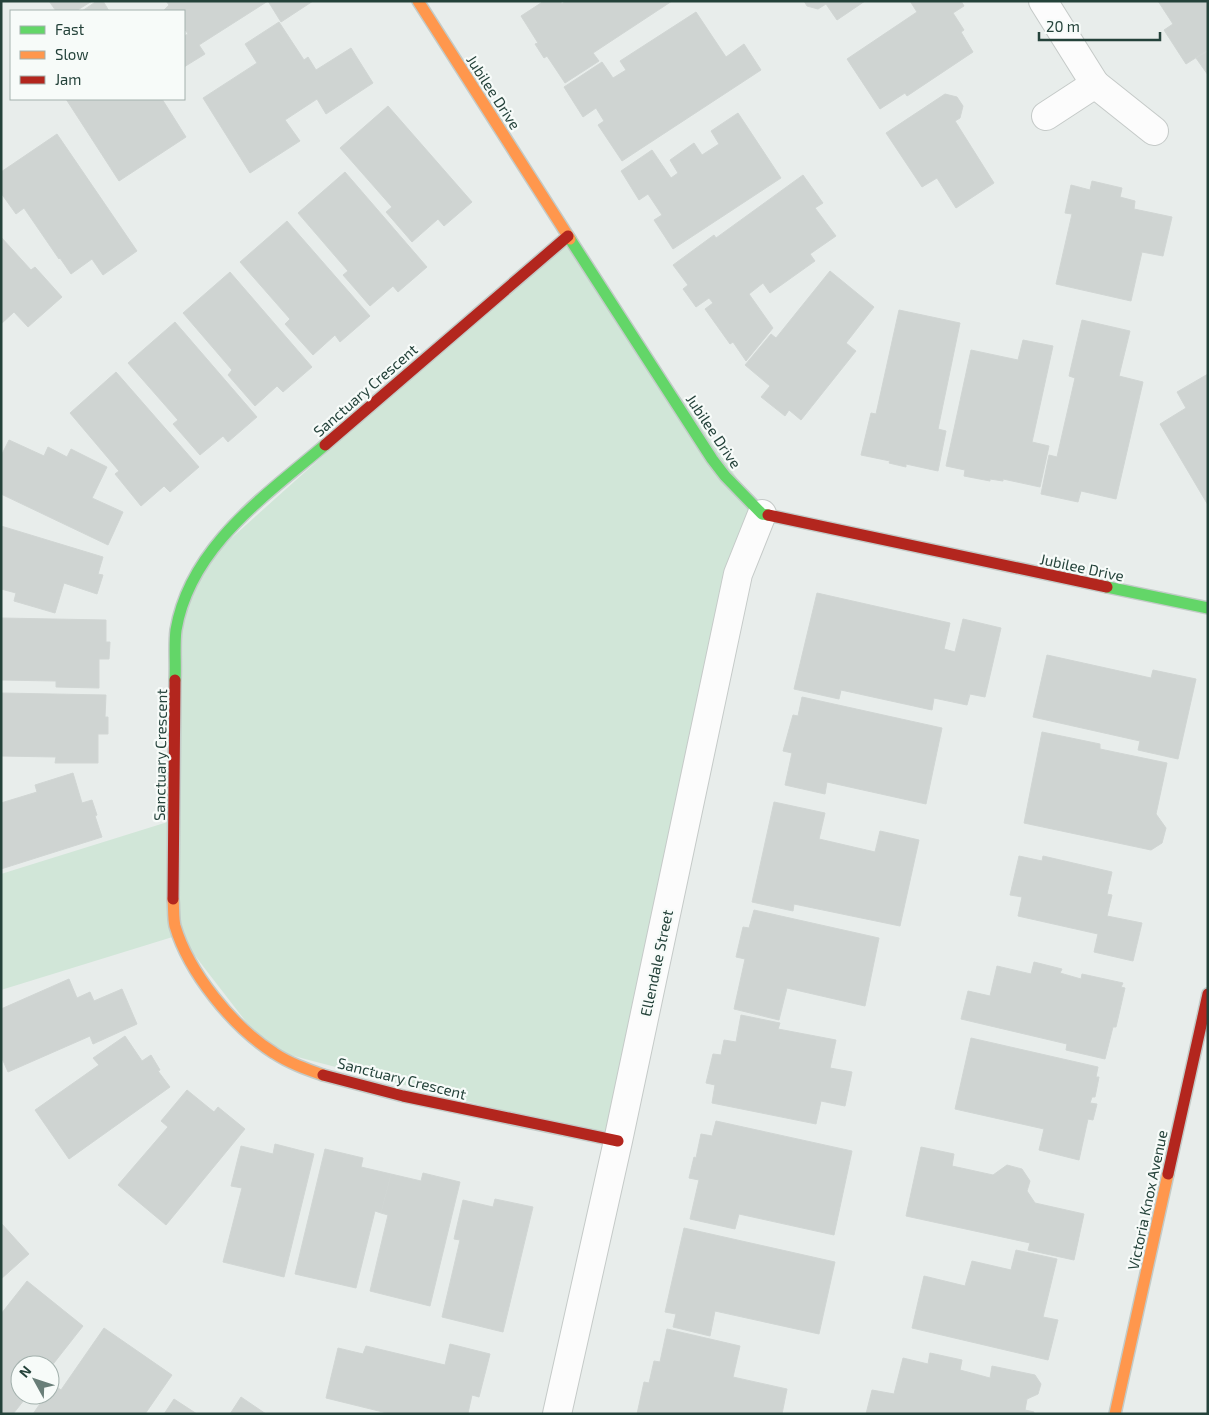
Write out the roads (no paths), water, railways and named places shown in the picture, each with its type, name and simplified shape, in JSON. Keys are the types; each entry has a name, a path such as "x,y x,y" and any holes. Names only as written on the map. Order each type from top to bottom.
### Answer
{"street":[{"name":"Jubilee Drive","path":"418,1 712,459 725,476 762,514 1208,608"},
{"path":"1043,1 1095,84 1154,131"},
{"path":"1046,116 1095,84"},
{"name":"Sanctuary Crescent","path":"568,236 244,514 225,532 198,568 179,612 176,632 173,898 175,924 192,966 203,983 247,1031 267,1048 291,1062 364,1087 618,1141"},
{"name":"Ellendale Street","path":"557,1414 618,1141 738,574 762,514"},
{"name":"Victoria Knox Avenue","path":"1115,1414 1208,994"}]}
